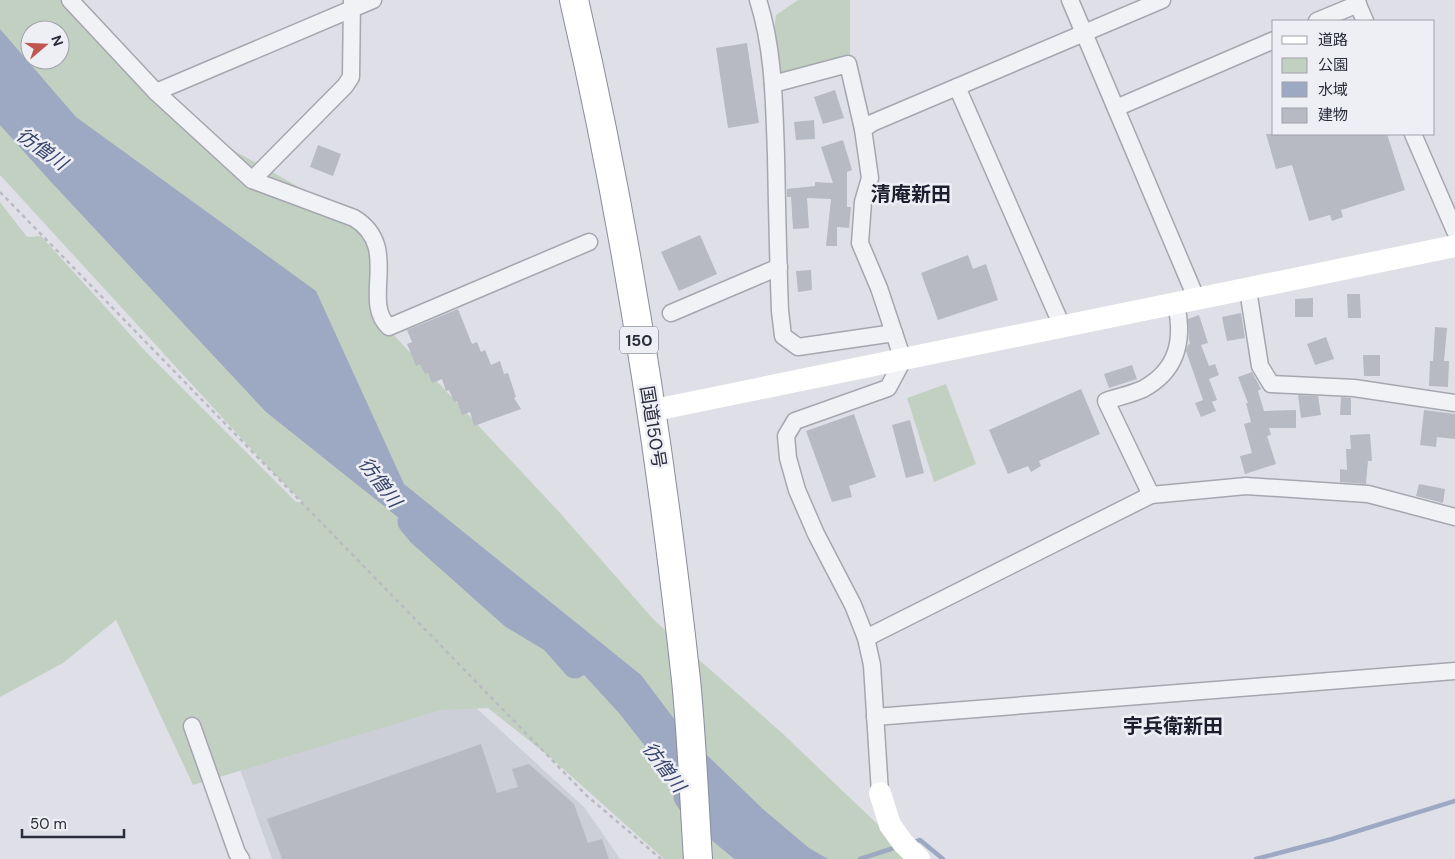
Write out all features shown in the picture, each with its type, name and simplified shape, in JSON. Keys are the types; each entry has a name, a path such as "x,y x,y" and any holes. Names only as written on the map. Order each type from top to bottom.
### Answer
{"highway":[{"name":"国道150号","path":"574,0 593,83 628,270 656,447 686,682 698,859"}],"street":[{"path":"70,0 156,92 252,180 354,218 366,225 378,245 379,308 382,320 389,327 589,242"},
{"path":"156,92 351,5 373,0"},
{"path":"758,0 771,56 781,326 783,336 798,347 894,333"},
{"path":"1070,0 1116,108 1187,302 1179,317 1178,348 1171,366 1160,378 1142,389 1106,401 1151,495"},
{"path":"863,128 1162,0"},
{"path":"1320,20 1357,2 1365,20"},
{"path":"252,180 345,86 351,77 351,5"},
{"path":"1116,108 1272,41"},
{"path":"773,84 848,64 863,128 870,178 863,202 860,242 879,288 904,360"},
{"path":"957,87 1062,326"},
{"path":"1414,135 1455,231"},
{"path":"650,411 1062,326 1248,290 1455,246"},
{"path":"671,313 779,267"},
{"path":"1248,290 1260,366 1271,384 1354,388 1455,403"},
{"path":"904,360 888,388 795,421 786,436 788,458 797,490 816,534 853,605 866,638 872,665 880,793 890,825 902,843 919,859"},
{"path":"866,638 1151,495 1246,486 1368,494 1455,517"},
{"path":"875,717 1455,671"},
{"path":"192,726 237,853 241,859"}],"path":[{"path":"0,192 586,795 661,859"}],"shaded area":[{"path":"461,694 585,808 620,859 272,859 240,769"}],"green space":[{"path":"0,0 76,0 196,129 366,225 389,330 561,514 654,620 782,733 914,859 664,859 551,758 488,708 441,710 193,785 116,620 63,663 0,697 0,202 27,237 41,236 146,352 296,502 302,502 0,175"},
{"path":"798,0 850,0 850,54 819,72 773,84 771,56 776,15"},
{"path":"946,384 976,464 934,482 907,398"}],"water":[{"path":"0,29 20,52 20,70 35,70 76,117 316,291 404,484 641,675 687,736 764,810 809,848 828,859 765,859 697,812 619,713 552,640 266,412 0,125"}],"building":[{"path":"747,43 759,123 728,128 716,48"},
{"path":"835,90 844,118 823,124 814,97"},
{"path":"814,120 815,139 796,140 794,122"},
{"path":"1266,134 1387,135 1405,190 1341,210 1343,217 1332,221 1330,215 1309,221 1292,165 1276,169"},
{"path":"843,140 852,170 847,172 847,207 851,207 849,228 837,227 837,246 826,246 831,199 807,198 809,228 793,229 791,197 787,197 787,189 815,186 815,182 833,183 821,147"},
{"path":"318,145 341,154 333,176 310,167"},
{"path":"700,235 717,274 679,291 661,252"},
{"path":"968,255 973,269 986,264 998,300 938,320 921,273"},
{"path":"811,270 812,290 798,292 796,271"},
{"path":"1347,294 1360,294 1361,318 1348,318"},
{"path":"1313,298 1313,317 1295,317 1295,299"},
{"path":"458,309 472,344 477,342 481,352 485,350 491,365 500,361 504,374 508,373 516,397 514,398 521,409 474,426 470,412 462,415 457,401 454,402 449,390 446,391 442,379 432,383 428,373 425,374 420,364 416,366 407,344 412,342 407,330"},
{"path":"1241,313 1245,338 1227,341 1222,317"},
{"path":"1199,315 1208,343 1201,345 1209,366 1215,364 1219,375 1209,379 1217,400 1212,402 1216,411 1201,417 1195,403 1203,400 1186,351 1190,344 1188,319"},
{"path":"1435,327 1447,328 1444,361 1449,361 1448,387 1429,386 1430,361 1433,361"},
{"path":"1326,337 1334,359 1315,365 1307,344"},
{"path":"1363,355 1380,355 1380,376 1364,376"},
{"path":"1132,365 1137,379 1109,388 1104,374"},
{"path":"1252,372 1261,389 1258,391 1264,411 1296,410 1296,428 1269,428 1271,435 1267,436 1276,464 1245,474 1240,456 1252,453 1244,424 1251,422 1246,403 1248,403 1238,377"},
{"path":"1081,389 1100,434 1039,461 1041,466 1031,472 1028,466 1008,474 989,430"},
{"path":"1298,395 1318,396 1321,415 1301,418"},
{"path":"1341,397 1351,398 1351,415 1340,415"},
{"path":"1424,410 1455,414 1455,439 1437,437 1436,447 1420,445"},
{"path":"854,414 876,477 849,486 852,497 832,502 806,431"},
{"path":"910,420 924,473 906,478 892,425"},
{"path":"1370,434 1372,461 1368,461 1366,484 1340,482 1340,469 1347,470 1346,449 1351,449 1350,435"},
{"path":"1419,484 1445,489 1443,503 1416,496"},
{"path":"481,744 497,793 518,787 512,769 529,764 574,804 588,843 602,839 609,859 282,859 267,819"}],"waterway":[{"name":"彷僧川","path":"410,522 420,534 512,616 552,640 575,666"},
{"name":"彷僧川","path":"686,797 697,812 754,859"},
{"path":"1256,859 1332,839 1455,801"},
{"path":"911,843 920,840 943,859"},
{"path":"860,859 897,847"}],"district":[{"name":"清庵新田","path":"911,194"},
{"name":"宇兵衛新田","path":"1173,726"}]}
